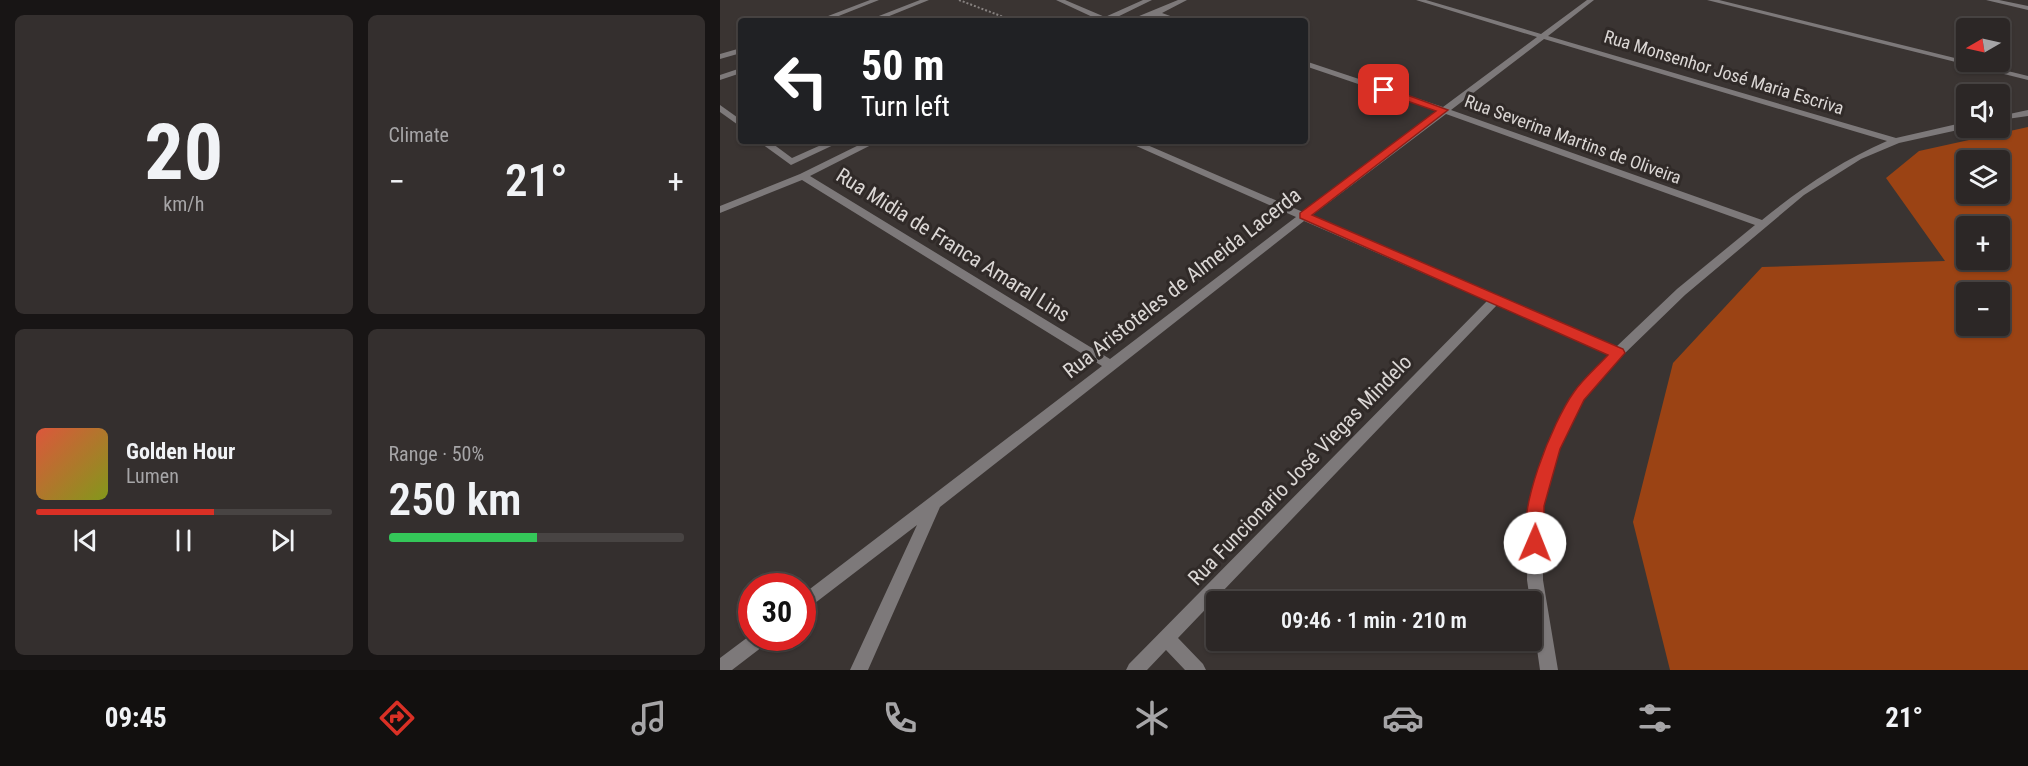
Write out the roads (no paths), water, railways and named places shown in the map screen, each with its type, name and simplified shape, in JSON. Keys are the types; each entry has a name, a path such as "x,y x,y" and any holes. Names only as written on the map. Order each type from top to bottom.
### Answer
{"street":[{"path":"827,18 876,0"},
{"path":"878,18 926,0"},
{"path":"1059,0 1100,18"},
{"path":"1108,18 1149,0"},
{"path":"1140,18 1184,0"},
{"name":"Rua Monsenhor José Maria Escriva","path":"1419,0 1896,141"},
{"name":"Rua Aristoteles de Almeida Lacerda","path":"816,594 1304,216 1592,0"},
{"path":"1710,0 2028,78"},
{"path":"1989,0 2028,9"},
{"path":"1156,13 1171,18"},
{"path":"720,57 738,51"},
{"name":"Rua Severina Martins de Oliveira","path":"1308,64 1444,110 1762,224"},
{"path":"720,78 738,71"},
{"path":"720,108 738,122"},
{"path":"2010,116 2028,113"},
{"path":"1548,670 1534,580 1536,506 1552,449 1579,396 1618,353 1682,292 1801,193 1858,157 1896,141 1956,127"},
{"path":"767,144 791,162 830,144"},
{"path":"720,210 803,176 868,144"},
{"path":"1137,144 1618,353"},
{"name":"Rua Midia de Franca Amaral Lins","path":"803,176 1112,366"},
{"name":"Rua Funcionario José Viegas Mindelo","path":"1135,670 1496,299"},
{"path":"859,670 935,502"},
{"path":"1166,638 1197,670"},
{"path":"720,669 743,651"}]}
